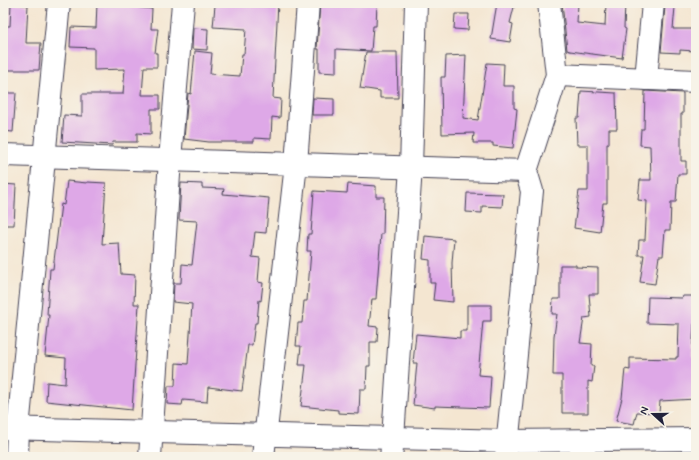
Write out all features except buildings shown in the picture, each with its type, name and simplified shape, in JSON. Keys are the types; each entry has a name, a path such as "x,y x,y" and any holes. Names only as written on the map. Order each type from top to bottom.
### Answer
{"street":[{"path":"16,457 10,428 44,156 59,3"},
{"path":"150,457 170,160 183,3"},
{"path":"263,457 264,435 296,164 308,3"},
{"path":"392,448 410,167 416,3"},
{"path":"507,449 532,191 526,171 557,75 549,3"},
{"path":"646,79 653,3"},
{"path":"557,75 696,81"},
{"path":"3,155 526,171"},
{"path":"10,428 264,435 392,448 507,449 696,439"}]}
